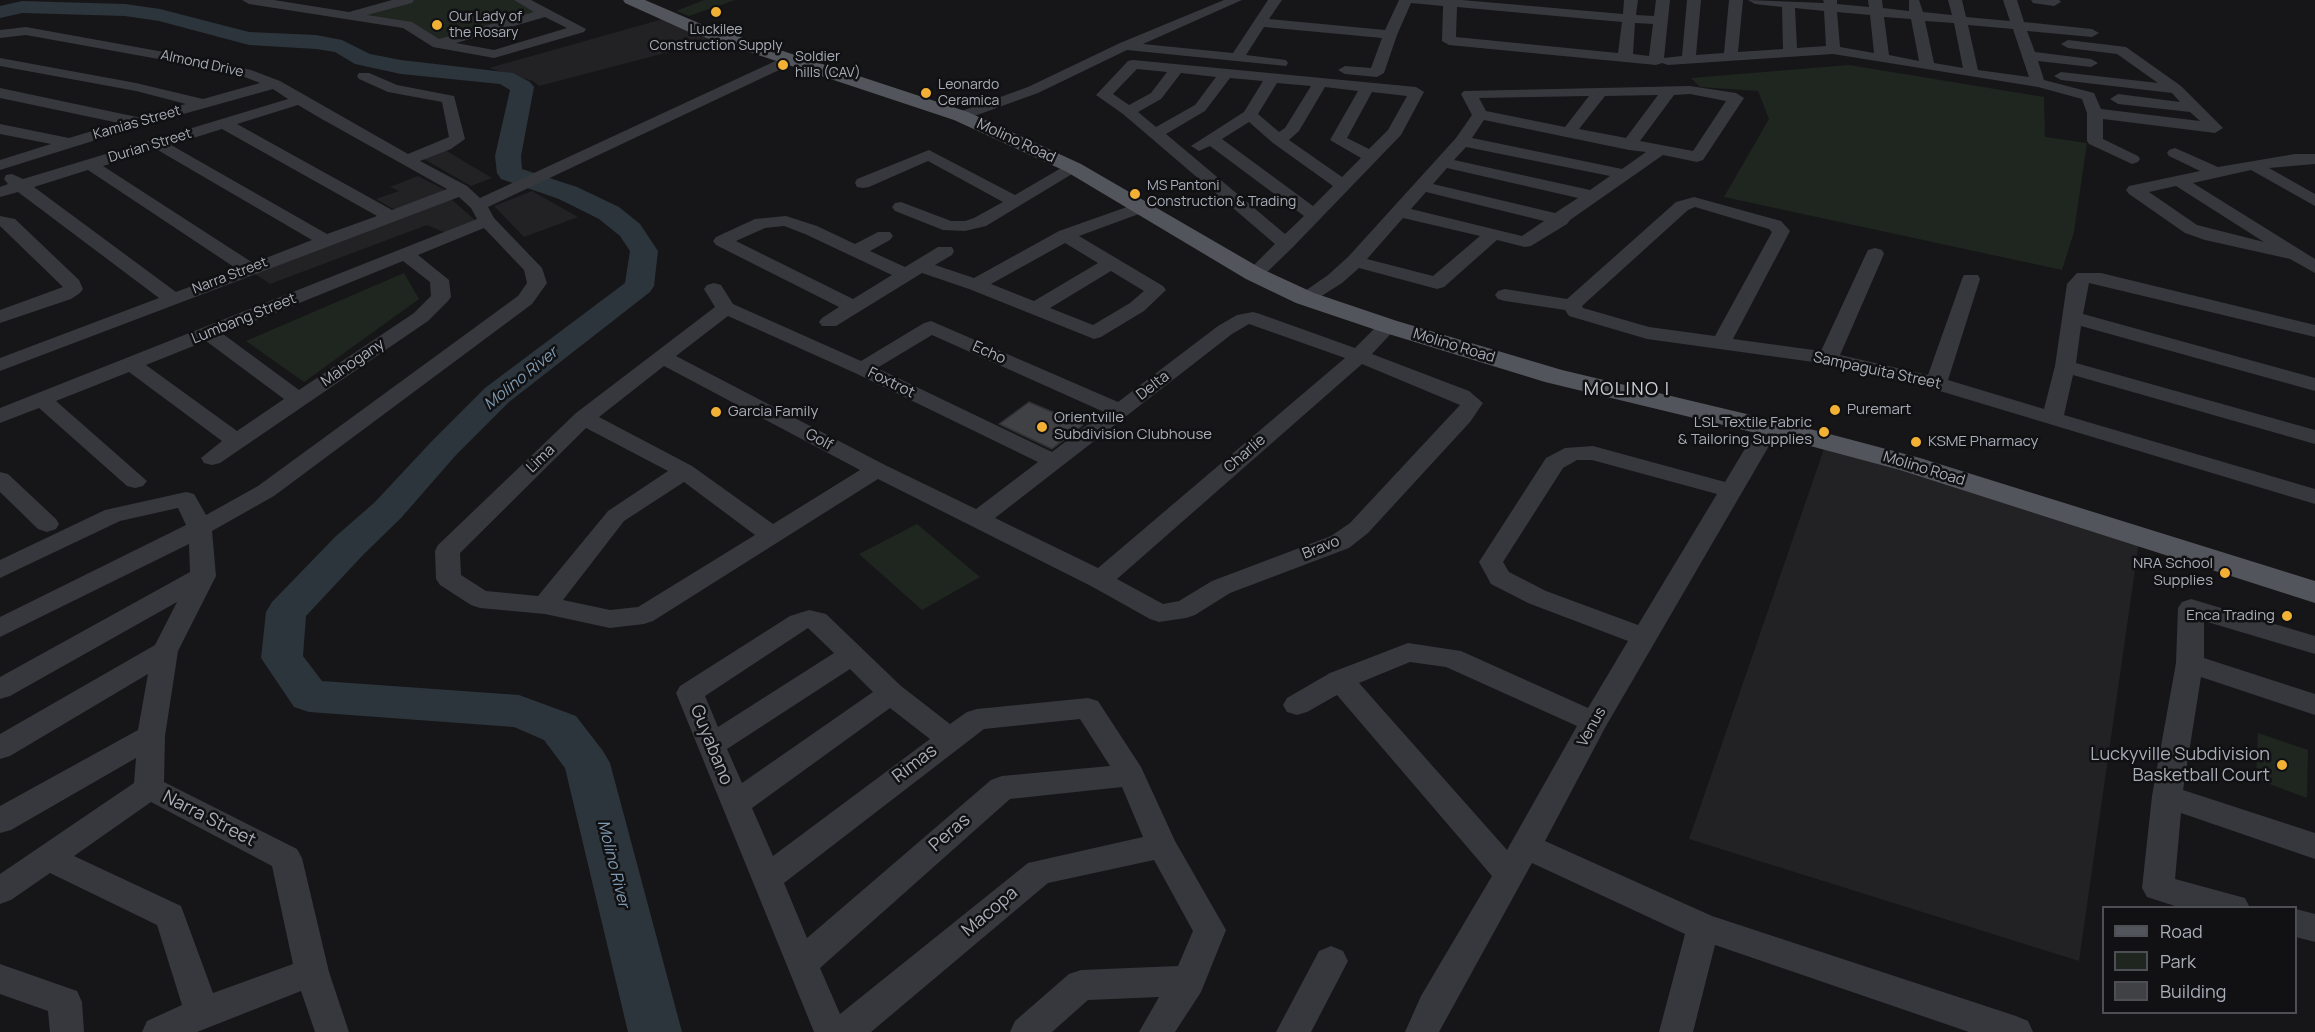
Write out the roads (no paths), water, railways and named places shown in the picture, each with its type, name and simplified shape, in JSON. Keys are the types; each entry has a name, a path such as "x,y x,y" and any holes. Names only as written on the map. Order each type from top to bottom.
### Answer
{"main road":[{"name":"Molino Road","path":"631,0 695,28 962,116 1074,168 1254,274 1305,298 1388,326 1554,376 1769,427 1910,464 2315,592"}],"street":[{"path":"249,0 281,7 407,25 438,44 494,54 579,29 521,0"},
{"path":"281,7 308,0"},
{"path":"345,16 407,0"},
{"path":"962,116 1033,90 1125,46 1235,0"},
{"path":"1237,58 1275,0"},
{"path":"1331,68 1377,73 1390,35 1406,0"},
{"path":"1416,0 1451,2 1494,13 1527,10 1560,12 1590,25 1629,19 1660,21"},
{"path":"1467,43 1465,53 1472,57 1570,67 1578,64 1584,55 1595,0"},
{"path":"1625,59 1631,0"},
{"path":"1451,2 1448,40 1486,45 1518,43 1555,47 1584,55 1656,61 1664,0"},
{"path":"1689,59 1694,0"},
{"path":"1731,56 1736,0"},
{"path":"1755,0 1876,6 1917,16 1960,20 2023,14 2055,8"},
{"path":"1914,0 1928,67"},
{"path":"1955,0 1972,74"},
{"path":"1788,2 1790,53"},
{"path":"1830,4 1833,50"},
{"path":"1876,6 1882,59"},
{"path":"438,44 545,13"},
{"path":"1486,45 1494,13"},
{"path":"2023,14 2092,33"},
{"path":"2023,14 2029,56 2036,78"},
{"path":"2023,14 2121,50 2176,89 2215,128 2095,113"},
{"path":"1260,22 1390,35"},
{"name":"Almond Drive","path":"0,34 26,31 197,62 246,73 275,84 322,114 460,190 533,268 537,284 525,300 266,491 200,528"},
{"path":"1125,46 1296,64"},
{"path":"1668,61 1833,50 1972,74 2176,89"},
{"path":"2029,56 2150,70"},
{"name":"Lumbang Street","path":"0,416 405,254 483,213 512,190 789,60"},
{"path":"0,62 136,87 202,104"},
{"path":"1254,274 1286,244 1395,132 1416,92 1134,64 1104,95 1128,111 1286,244"},
{"path":"1128,111 1156,96 1177,69"},
{"path":"1155,134 1200,108 1225,74"},
{"path":"364,76 393,89 449,99 457,139 445,146 407,160"},
{"path":"1182,156 1250,115 1272,78"},
{"path":"2036,78 2089,96 2195,108"},
{"name":"Kamias Street","path":"0,165 138,122 275,84"},
{"path":"1279,140 1291,131 1320,84"},
{"path":"1367,88 1338,140 1372,156"},
{"path":"1690,90 1736,98 1697,157 1480,115 1469,94 1690,90"},
{"path":"1629,144 1669,91"},
{"path":"0,93 138,122"},
{"path":"1569,132 1600,93"},
{"path":"2089,96 2095,113 2095,141 2132,159"},
{"name":"Durian Street","path":"0,192 299,100"},
{"path":"322,114 339,108"},
{"path":"1250,115 1279,140 1343,186"},
{"path":"1305,298 1335,279 1354,261 1462,141 1480,115"},
{"path":"224,123 390,216"},
{"path":"0,129 68,143"},
{"path":"1211,139 1314,215"},
{"path":"1462,141 1623,174"},
{"path":"159,144 324,240"},
{"path":"1398,211 1525,242 1561,220 1623,174 1659,151"},
{"path":"2175,153 2217,173"},
{"path":"863,183 929,155 1014,201"},
{"path":"2295,255 2211,237 2191,229 2134,190 2253,165 2295,159 2315,159"},
{"path":"1443,162 1593,196"},
{"path":"91,165 250,268"},
{"path":"2253,165 2315,201"},
{"path":"901,207 949,226 965,226 980,222 1074,168"},
{"path":"0,171 172,298"},
{"path":"2179,181 2315,267"},
{"path":"1422,186 1561,220"},
{"name":"Narra Street","path":"0,365 460,190"},
{"path":"1571,305 1675,212 1685,204 1694,202 1775,225 1782,231 1721,343"},
{"path":"976,285 1065,235 1140,207"},
{"path":"811,230 831,217"},
{"path":"1,221 9,223 72,284 73,289 64,295 1,315"},
{"path":"854,306 722,241 761,224 786,221 856,251 914,271 976,285 1094,333 1137,307 1155,291 1065,235"},
{"path":"1354,261 1437,283 1492,235"},
{"path":"856,251 884,236"},
{"path":"829,322 945,251"},
{"name":"Mahogany","path":"212,458 421,317 441,297 439,280 405,254"},
{"path":"1828,358 1875,254"},
{"path":"1035,309 1111,263"},
{"path":"2053,417 2065,366 2077,284 2084,277 2101,279 2315,331"},
{"path":"1936,383 1971,279"},
{"path":"714,289 726,308"},
{"name":"Sampaguita Street","path":"1505,295 1571,305 1576,312 1647,333 1828,358 1936,383 2315,497"},
{"name":"Lima","path":"545,605 480,599 449,579 447,551 584,418 726,308"},
{"name":"Foxtrot","path":"726,308 862,369 1055,462"},
{"path":"2072,317 2315,385"},
{"name":"Delta","path":"978,520 1225,330 1244,319 1253,318 1359,356"},
{"name":"Charlie","path":"1100,580 1359,356 1388,326"},
{"name":"Echo","path":"862,369 931,327 1121,411"},
{"path":"209,333 299,400"},
{"name":"Bravo","path":"1159,613 1186,609 1221,587 1340,542 1359,528 1462,417 1472,403 1461,396 1359,356"},
{"name":"Golf","path":"662,357 877,470 1100,580 1159,613"},
{"path":"132,364 237,442"},
{"path":"2065,366 2315,437"},
{"path":"42,400 135,481"},
{"path":"584,418 684,471 772,535"},
{"name":"Venus","path":"1422,1032 1433,1007 1594,722 1769,427"},
{"path":"1644,636 1537,597 1500,578 1491,562 1554,463 1573,453 1593,453 1733,491"},
{"path":"684,471 616,516 545,605 610,619 644,615 877,470"},
{"path":"0,479 47,524"},
{"path":"0,570 113,514 165,503 186,499 200,528 203,576 0,689"},
{"path":"0,628 200,528"},
{"name":"Narra Street","path":"203,576 165,651 150,736 149,788 286,858 312,972 330,1032"},
{"path":"2226,906 2158,888 2167,796 2190,663 2191,608 2315,645"},
{"name":"Guyabano","path":"831,1032 690,693 799,621 817,620 891,693 949,739"},
{"path":"0,748 165,651"},
{"path":"1297,705 1340,680 1408,652 1451,658 1594,722"},
{"path":"712,745 851,655"},
{"path":"2190,663 2315,705"},
{"path":"1340,680 1509,874"},
{"path":"735,804 891,693"},
{"name":"Rimas","path":"766,879 977,719 1088,708 1131,775"},
{"path":"0,821 150,736"},
{"path":"1131,775 1162,846 1210,930 1190,981 1156,1032"},
{"name":"Peras","path":"801,964 1002,788 1131,775"},
{"path":"0,891 149,788"},
{"path":"2167,796 2315,846"},
{"name":"Macopa","path":"845,1032 1039,872 1162,846"},
{"path":"1526,846 1703,927 2016,1032"},
{"path":"48,858 170,915 202,1013"},
{"path":"2297,924 2315,928"},
{"path":"1676,1032 1703,927"},
{"path":"1293,1032 1331,961"},
{"path":"159,1032 202,1013 312,972"},
{"path":"0,979 65,1002 67,1032"},
{"path":"1027,1032 1081,985 1190,981"}],"waterway":[{"name":"Molino River","path":"0,12 22,7 125,10 160,15 249,38 316,42 342,47 363,59 401,67 505,78 522,87 508,156 510,173 568,193 609,213 630,230 644,251 639,286 497,395 444,448 388,510 349,546 286,612 282,658 309,696 519,711 560,728 587,763 655,1032"}],"place":[{"name":"Luckilee Construction Supply","path":"716,12"},
{"name":"Our Lady of the Rosary","path":"437,25"},
{"name":"Soldier hills (CAV)","path":"783,65"},
{"name":"Leonardo Ceramica","path":"926,93"},
{"name":"MS Pantoni Construction & Trading","path":"1135,194"},
{"name":"Puremart","path":"1835,410"},
{"name":"Garcia Family","path":"716,412"},
{"name":"Orientville Subdivision Clubhouse","path":"1042,427"},
{"name":"LSL Textile Fabric & Tailoring Supplies","path":"1824,432"},
{"name":"KSME Pharmacy","path":"1916,442"},
{"name":"NRA School Supplies","path":"2225,573"},
{"name":"Enca Trading","path":"2287,616"},
{"name":"Luckyville Subdivision Basketball Court","path":"2282,765"}],"district":[{"name":"MOLINO I","path":"1627,390"}]}
